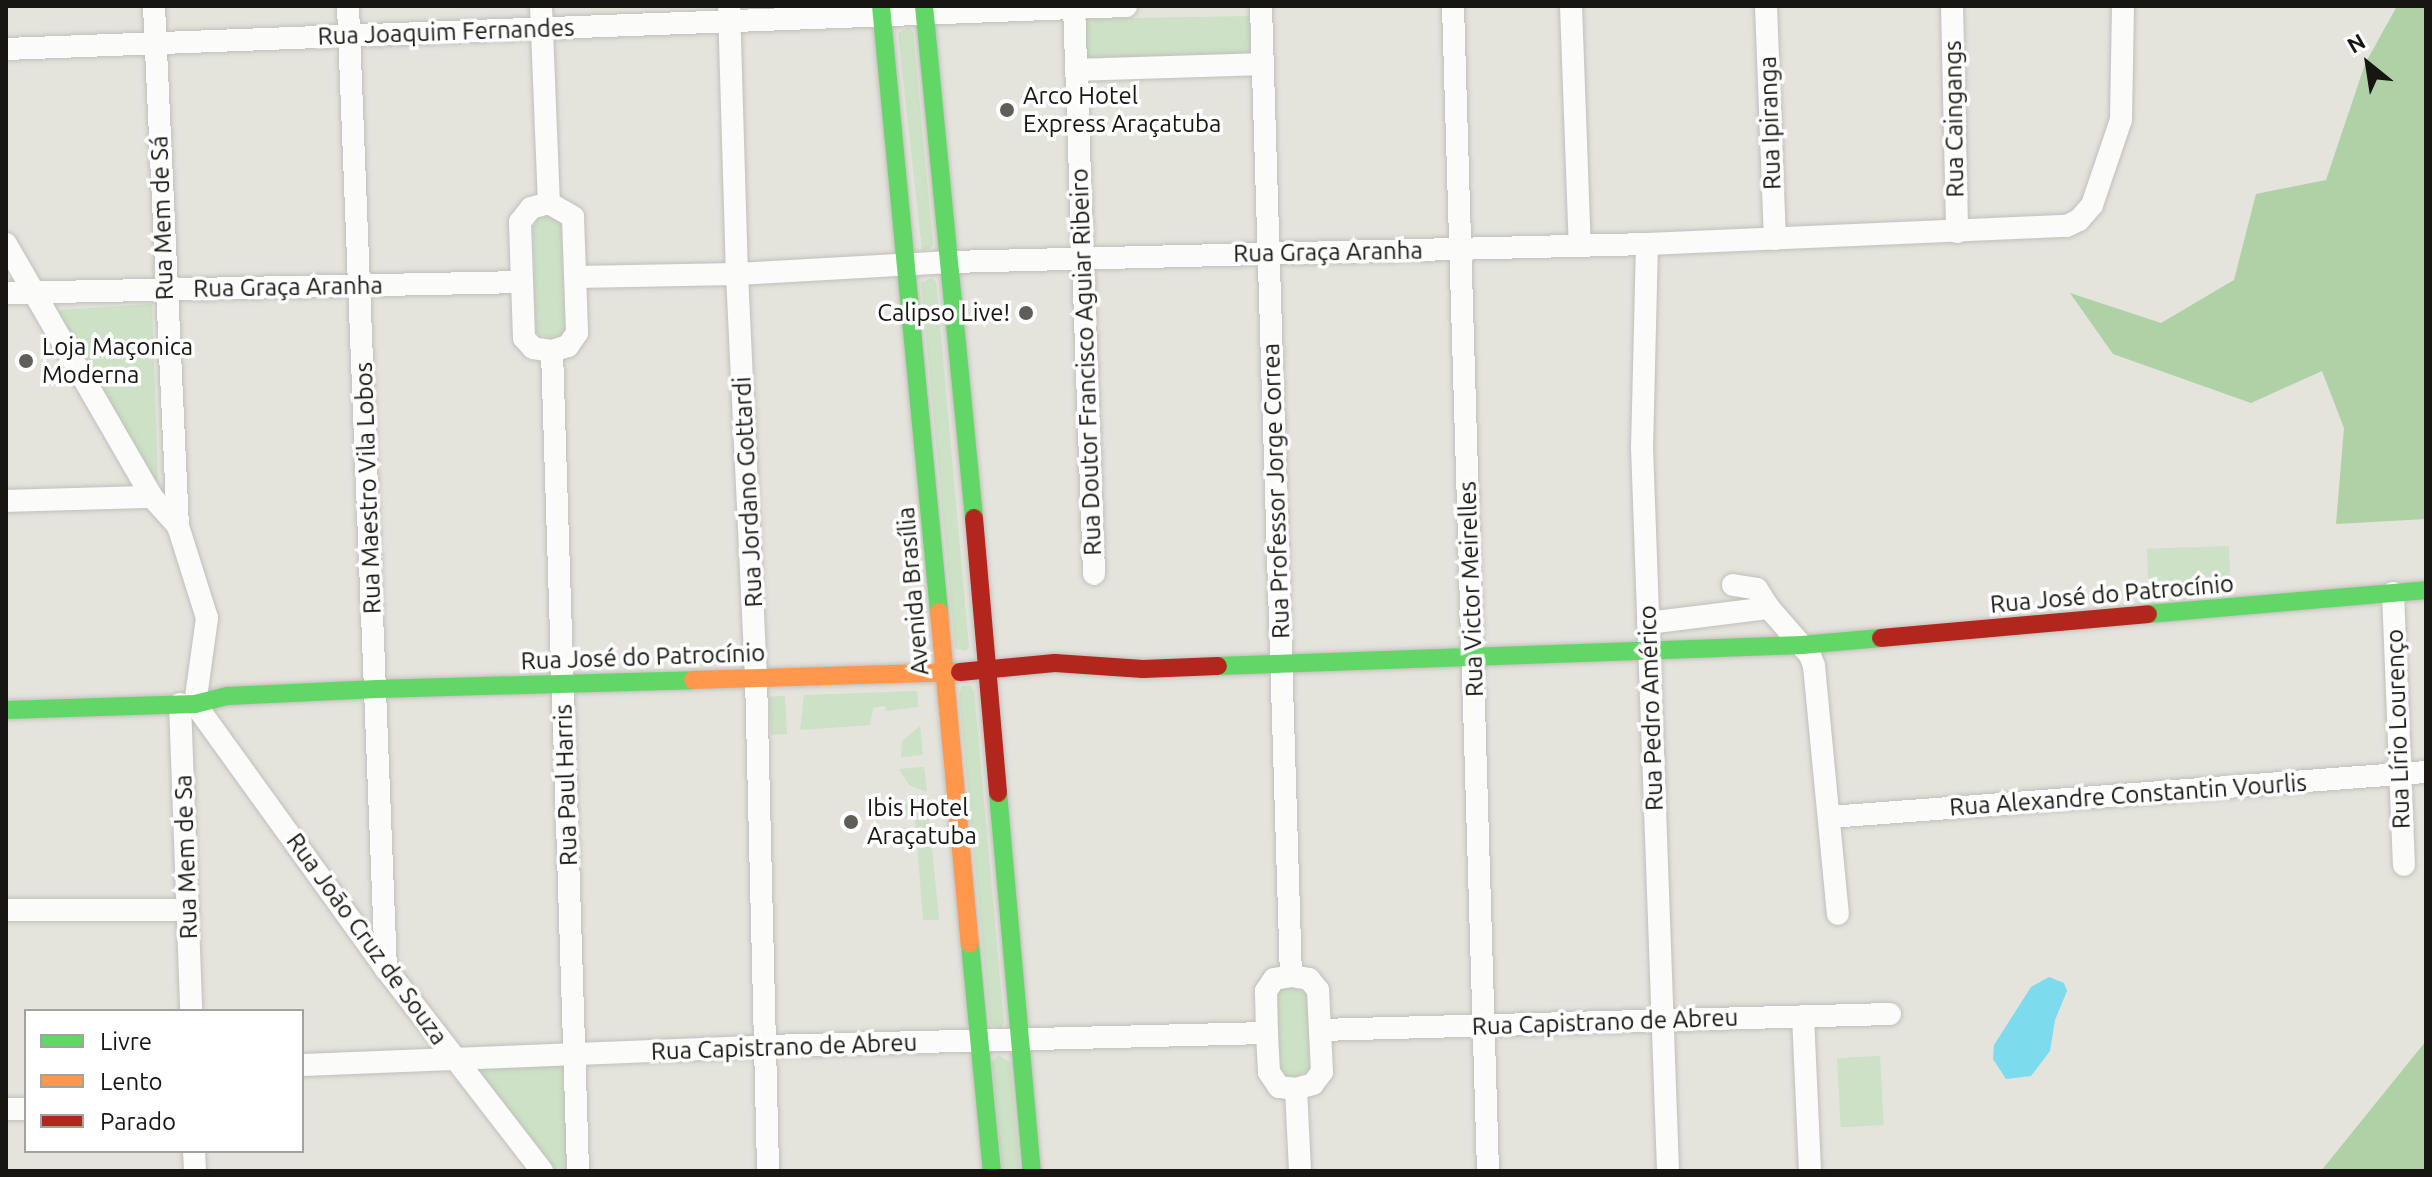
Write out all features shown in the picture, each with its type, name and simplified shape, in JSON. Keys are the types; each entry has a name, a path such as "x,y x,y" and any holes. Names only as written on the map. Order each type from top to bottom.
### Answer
{"street":[{"name":"Rua Mem de Sá","path":"154,6 178,526"},
{"name":"Rua Maestro Vila Lobos","path":"348,6 386,969"},
{"path":"541,6 549,203"},
{"name":"Rua Joaquim Fernandes","path":"6,49 542,29 730,14 1126,6"},
{"name":"Rua Professor Jorge Correa","path":"1261,6 1291,976"},
{"name":"Rua Victor Meirelles","path":"1453,6 1488,1171"},
{"path":"1571,6 1580,246"},
{"name":"Rua Ipiranga","path":"1766,6 1775,239"},
{"name":"Rua Caingangs","path":"1952,6 1957,232"},
{"name":"Rua Graça Aranha","path":"576,277 737,274 951,262 1647,244 2060,227 2079,220 2092,205 2121,120 2123,6"},
{"name":"Rua Doutor Francisco Aguiar Ribeiro","path":"1074,7 1094,574"},
{"path":"925,10 951,262 1032,1171"},
{"name":"Avenida Brasília","path":"882,11 992,1171"},
{"name":"Rua Jordano Gottardi","path":"730,14 737,274 756,677 768,1171"},
{"path":"1076,70 1263,64"},
{"path":"549,203 573,217 576,277 577,333 568,346 552,351 533,348 524,338 520,222 531,208 549,203"},
{"path":"6,244 152,497 178,526"},
{"name":"Rua Pedro Américo","path":"1647,244 1642,447 1668,1171"},
{"name":"Rua Graça Aranha","path":"6,293 522,282"},
{"name":"Rua Paul Harris","path":"552,351 578,1171"},
{"path":"6,501 152,497"},
{"name":"Rua Mem de Sa","path":"178,526 207,618 188,704 191,1009"},
{"path":"1733,585 1757,589 1769,608 1810,655 1817,676 1838,914"},
{"name":"Rua José do Patrocínio","path":"1649,651 1802,645 2426,590"},
{"name":"Rua Lírio Lourenço","path":"2393,593 2404,865"},
{"path":"1648,623 1769,608"},
{"path":"1715,614 1717,648"},
{"path":"1472,656 1649,651"},
{"name":"Rua José do Patrocínio","path":"6,710 188,704 228,696 377,689 986,671 1055,663 1122,669 1472,656"},
{"name":"Rua João Cruz de Souza","path":"188,704 542,1171"},
{"name":"Rua Alexandre Constantin Vourlis","path":"1830,817 2426,772"},
{"path":"6,910 188,910"},
{"path":"1291,976 1309,979 1318,990 1320,1030 1322,1072 1313,1084 1296,1089 1279,1087 1269,1072 1267,1033 1266,991 1274,979 1291,976"},
{"name":"Rua Capistrano de Abreu","path":"1320,1030 1890,1014"},
{"path":"1803,1016 1810,1171"},
{"name":"Rua Capistrano de Abreu","path":"304,1065 766,1046 1267,1033"},
{"path":"1296,1089 1300,1171"}],"green space":[{"path":"2397,6 2426,6 2426,519 2336,524 2344,428 2322,371 2251,403 2113,354 2070,293 2161,323 2234,280 2256,194 2326,180 2365,64"},
{"path":"1250,16 1251,57 1086,60 1085,19"},
{"path":"909,27 913,32 933,244 930,249 922,250 898,33"},
{"path":"548,216 561,223 565,329 560,336 551,338 536,333 533,227 538,219"},
{"path":"932,278 936,282 969,647 966,651 955,648 921,283"},
{"path":"152,304 158,481 150,483 56,316 60,310"},
{"path":"2229,546 2231,592 2149,595 2147,549"},
{"path":"962,686 970,686 974,691 1004,1024 1000,1029 990,1025 959,693"},
{"path":"917,691 918,707 886,711 885,706 873,708 870,725 800,730 804,695"},
{"path":"785,696 787,734 771,735 769,697"},
{"path":"920,726 923,755 901,757 902,741"},
{"path":"924,767 927,792 909,785 899,769"},
{"path":"898,799 928,807 939,920 923,920 915,816 894,817 894,804"},
{"path":"1291,987 1307,994 1310,1069 1295,1078 1286,1076 1280,1068 1277,994 1281,989"},
{"path":"2426,1041 2426,1171 2321,1171"},
{"path":"998,1055 1010,1062 1020,1171 1002,1171 992,1062"},
{"path":"1880,1056 1884,1125 1841,1127 1837,1058"},
{"path":"573,1059 577,1171 547,1171 470,1066"}],"water":[{"path":"2049,977 2064,983 2067,991 2055,1020 2050,1051 2031,1076 2006,1079 1993,1059 1994,1045 2031,987"}],"traffic: fast":[{"path":"881,6 939,612"},
{"path":"924,6 974,518"},
{"path":"2148,614 2426,590"},
{"path":"1218,666 1802,645 1881,638"},
{"path":"6,710 195,704 228,696 377,689 693,680"},
{"path":"998,793 1032,1171"},
{"path":"970,944 992,1171"}],"traffic: slow":[{"path":"939,612 970,944"},
{"path":"693,680 960,672"}],"traffic: jam":[{"path":"974,518 998,793"},
{"path":"1881,638 2148,614"},
{"path":"960,672 1055,663 1143,669 1218,666"}],"place":[{"name":"Arco Hotel Express Araçatuba","path":"1007,110"},
{"name":"Calipso Live!","path":"1026,313"},
{"name":"Loja Maçonica Moderna","path":"26,361"},
{"name":"Ibis Hotel Araçatuba","path":"851,822"}]}
